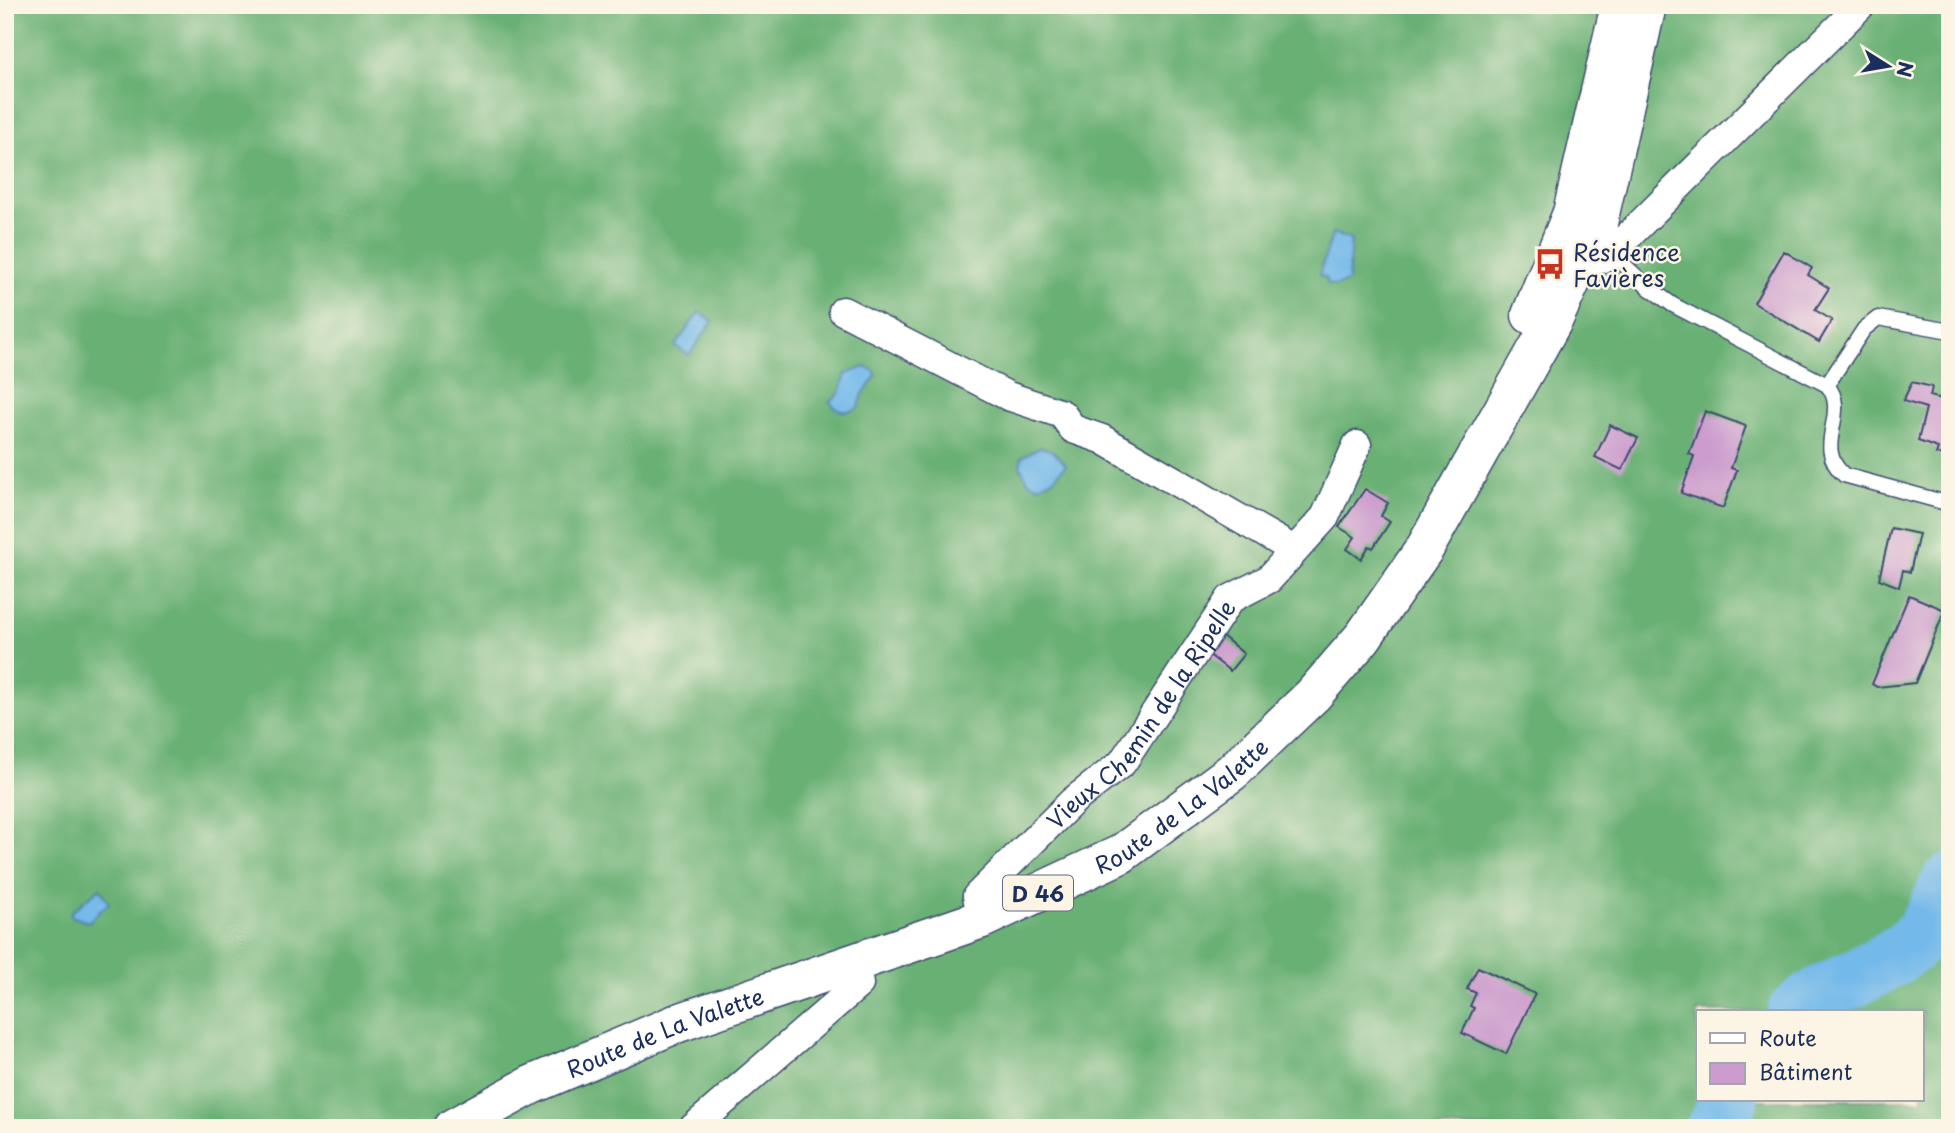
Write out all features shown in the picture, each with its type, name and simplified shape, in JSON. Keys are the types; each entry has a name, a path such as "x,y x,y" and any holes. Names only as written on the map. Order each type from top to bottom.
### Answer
{"main road":[{"name":"Route de La Valette","path":"1583,255 1580,182 1604,65 1620,5"},
{"name":"Route de La Valette","path":"453,1128 531,1085 678,1023 982,919 1121,854 1232,772 1313,695 1363,637 1425,548 1553,321 1598,223 1610,180 1647,5"}],"street":[{"path":"1583,255 1861,5"},
{"path":"844,311 1008,396 1062,414 1073,429 1102,439 1294,550"},
{"name":"Vieux Chemin de la Ripelle","path":"982,919 977,895 1073,801 1122,763 1230,600 1269,579 1325,517 1357,445"},
{"path":"693,1128 859,984 855,964"}],"lane":[{"path":"1583,255 1827,385 1835,394 1836,402 1829,441 1832,462 1844,475 1950,504"},
{"path":"1827,385 1864,328 1878,318 1950,331"}],"green space":[{"path":"5,5 1950,5 1950,1128 5,1128"}],"water":[{"path":"1333,233 1351,240 1348,282 1336,286 1328,284 1326,278 1319,275"},
{"path":"699,312 713,321 689,355 675,346"},
{"path":"864,367 874,370 876,376 863,394 859,407 851,411 836,408 830,402 840,393 846,374"},
{"path":"1040,447 1053,451 1066,465 1053,479 1039,486 1028,481 1020,466 1022,457"},
{"path":"100,888 109,903 88,922 71,916 71,912"}],"building":[{"path":"1784,251 1812,268 1808,275 1829,288 1815,310 1832,320 1819,342 1754,303"},
{"path":"1912,382 1932,387 1930,396 1950,401 1950,458 1936,454 1938,448 1918,441 1926,408 1903,401"},
{"path":"1705,411 1746,426 1731,468 1737,470 1723,508 1681,493 1694,456 1689,454"},
{"path":"1610,425 1638,438 1622,470 1595,457"},
{"path":"1365,489 1388,503 1381,516 1390,522 1373,548 1369,546 1361,559 1347,549 1355,537 1339,527"},
{"path":"1891,528 1919,534 1910,572 1903,570 1899,587 1879,579"},
{"path":"1909,595 1945,610 1915,683 1877,687 1872,684"},
{"path":"1220,634 1244,654 1230,671 1204,651"},
{"path":"1478,967 1535,994 1506,1054 1462,1033 1474,1008 1470,1006 1476,993 1467,989"}],"waterway":[{"path":"1799,1010 1824,993 1885,962 1913,943 1930,923 1950,883"},
{"path":"1715,1128 1728,1102"}],"place":[{"name":"Résidence Favières","path":"1550,264"}]}
